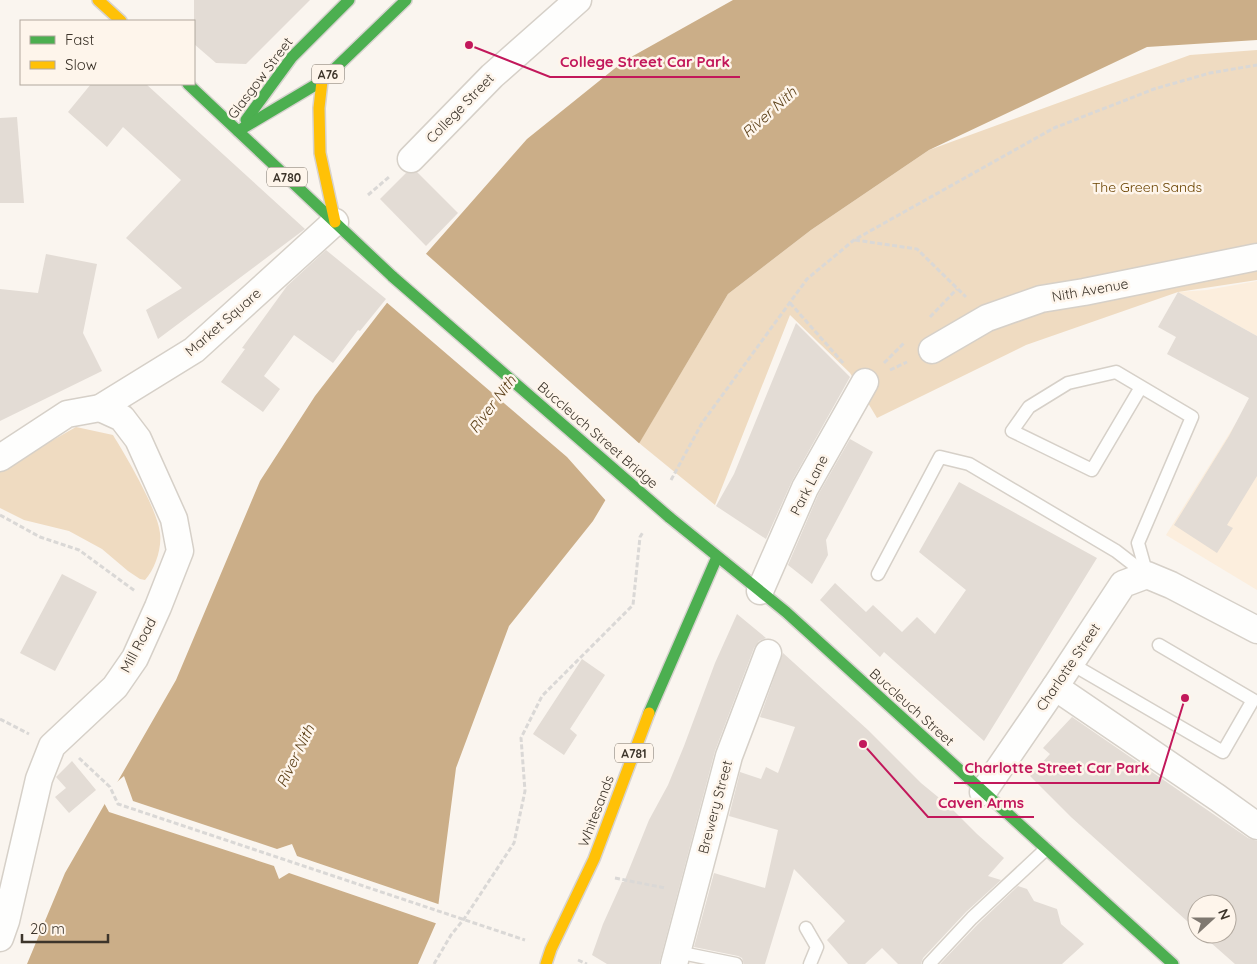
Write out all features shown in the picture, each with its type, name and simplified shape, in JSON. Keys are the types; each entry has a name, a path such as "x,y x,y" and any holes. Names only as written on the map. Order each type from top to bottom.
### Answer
{"main road":[{"path":"98,0 120,20"},
{"name":"Glasgow Street","path":"238,131 292,57 349,0"},
{"name":"Glasgow Street","path":"238,131 322,80 406,0"},
{"path":"322,80 319,108 320,153 335,222"},
{"name":"A780","path":"189,85 335,222"},
{"name":"Buccleuch Street Bridge","path":"335,222 393,277 670,517"},
{"name":"Buccleuch Street","path":"670,517 793,619 1173,964"},
{"name":"Whitesands","path":"546,964 551,949 587,873 652,706 717,557"}],"street":[{"name":"College Street","path":"411,159 492,76 578,0"},
{"name":"Market Square","path":"100,408 194,350 335,222"},
{"name":"Nith Avenue","path":"932,350 987,318 1041,299 1257,257"},
{"name":"Park Lane","path":"760,591 805,488 864,384"},
{"path":"0,458 67,414 100,408"},
{"name":"Mill Road","path":"0,938 6,921 39,779 52,746 115,687 134,658 158,607 180,551 174,519 138,439 122,418 100,408"},
{"path":"1147,575 1171,585 1257,630"},
{"name":"Charlotte Street","path":"982,792 1055,687 1123,584 1147,575"},
{"name":"Brewery Street","path":"676,958 729,756 768,653"},
{"path":"1055,687 1257,826"}],"lane":[{"path":"1141,387 1092,470 1012,430 1029,407 1068,383 1116,372 1192,417 1138,543 1147,575"},
{"path":"878,574 940,457 969,464 1116,551 1147,575"},
{"path":"1070,663 1223,752 1254,700 1159,645"},
{"path":"929,964 972,918 1046,849"},
{"path":"806,928 817,947 810,964"},
{"path":"538,964 551,949"},
{"path":"676,958 736,964"}],"path":[{"path":"688,451 702,423 807,279 854,240 1054,128 1154,89 1210,73 1257,65"},
{"path":"854,240 917,249 987,318"},
{"path":"790,303 864,384 932,350"},
{"path":"0,515 40,537 79,550 158,607"},
{"path":"434,964 452,934 514,843 526,791 521,738 542,696 633,605 640,537"},
{"path":"52,746 74,753 110,787 118,804 464,919"},
{"path":"587,873 693,893"}],"shaded area":[{"path":"1257,281 1257,336 1178,292 1207,290"},
{"path":"1236,423 1257,434 1257,590 1166,535"}],"green space":[{"name":"The Green Sands","path":"1257,50 1257,280 1178,292 1026,345 877,418 850,373 790,315 715,505 639,443 728,294 811,230 929,150 1190,55"},
{"path":"76,427 113,435 148,497 158,523 160,545 152,570 145,580 128,571 102,549 69,531 24,520 0,508 0,470"}],"water":[{"name":"River Nith","path":"733,0 1257,0 1257,40 1147,47 929,150 811,230 728,294 593,521 509,626 456,768 436,923 418,964 27,964 65,873 176,680 260,481 315,396 417,264 527,139 624,61"}],"pier":[{"path":"424,252 641,445 607,502 567,457 385,301"},
{"path":"124,776 133,801 277,849 292,844 297,856 441,905 438,924 289,873 279,879 274,866 109,812 103,801 112,786"}],"building":[{"path":"194,0 310,0 246,64 216,63 195,45"},
{"path":"90,85 147,85 305,229 158,339 146,310 182,288 126,238 181,180 123,127 107,147 68,112"},
{"path":"17,117 24,203 0,203 0,118"},
{"path":"417,172 458,213 426,246 380,199 406,173"},
{"path":"326,250 386,299 360,331 358,330 333,363 294,335 264,376 280,389 263,412 221,382 245,349 242,348 287,286"},
{"path":"46,254 97,264 83,333 102,371 0,421 0,289 38,293"},
{"path":"1178,292 1257,336 1257,476 1227,525 1233,528 1217,553 1174,525 1229,436 1249,398 1167,354 1176,337 1158,327"},
{"path":"796,323 850,377 792,481 766,539 716,506 734,474"},
{"path":"850,439 873,452 826,540 828,555 812,584 788,565 818,495"},
{"path":"959,482 1097,558 984,741 884,652 880,657 820,600 835,583 866,612 873,605 902,632 917,617 935,634 966,590 919,552"},
{"path":"62,574 97,592 55,671 20,653"},
{"path":"737,614 766,638 759,641 754,648 715,751 659,964 607,964 592,955 603,924 622,882 624,882 649,820 668,785 715,663"},
{"path":"783,653 1004,858 988,876 1001,880 966,912 923,958 921,964 898,964 882,948 865,964 848,964 827,940 845,921 794,869 765,964 744,964 742,958 738,956 694,947 714,873 765,888 778,830 729,816 740,772 761,779 766,767 778,773 795,727 760,717"},
{"path":"582,659 605,675 570,729 577,735 564,755 533,734"},
{"path":"1072,717 1248,838 1257,841 1257,964 1235,964 1212,944 1237,944 1237,894 1187,894 1187,921 1071,817 1030,776 1050,754 1043,748"},
{"path":"72,761 96,790 69,813 55,797 66,788 56,777"},
{"path":"1018,886 1027,889 1034,901 1057,909 1061,924 1084,944 1062,964 940,964 978,924"}],"traffic: fast":[{"path":"246,120 292,57 349,0"},
{"path":"238,131 322,81 406,0"},
{"path":"189,85 393,277"},
{"path":"393,277 669,517"},
{"path":"669,517 786,612 1173,964"},
{"path":"649,713 717,557"}],"traffic: slow":[{"path":"98,0 120,20"},
{"path":"322,81 319,108 320,153 335,222"},
{"path":"546,964 551,949 594,859 649,713"}],"place":[{"name":"College Street Car Park","path":"469,45"},
{"name":"Charlotte Street Car Park","path":"1185,698"},
{"name":"Caven Arms","path":"863,744"}]}
